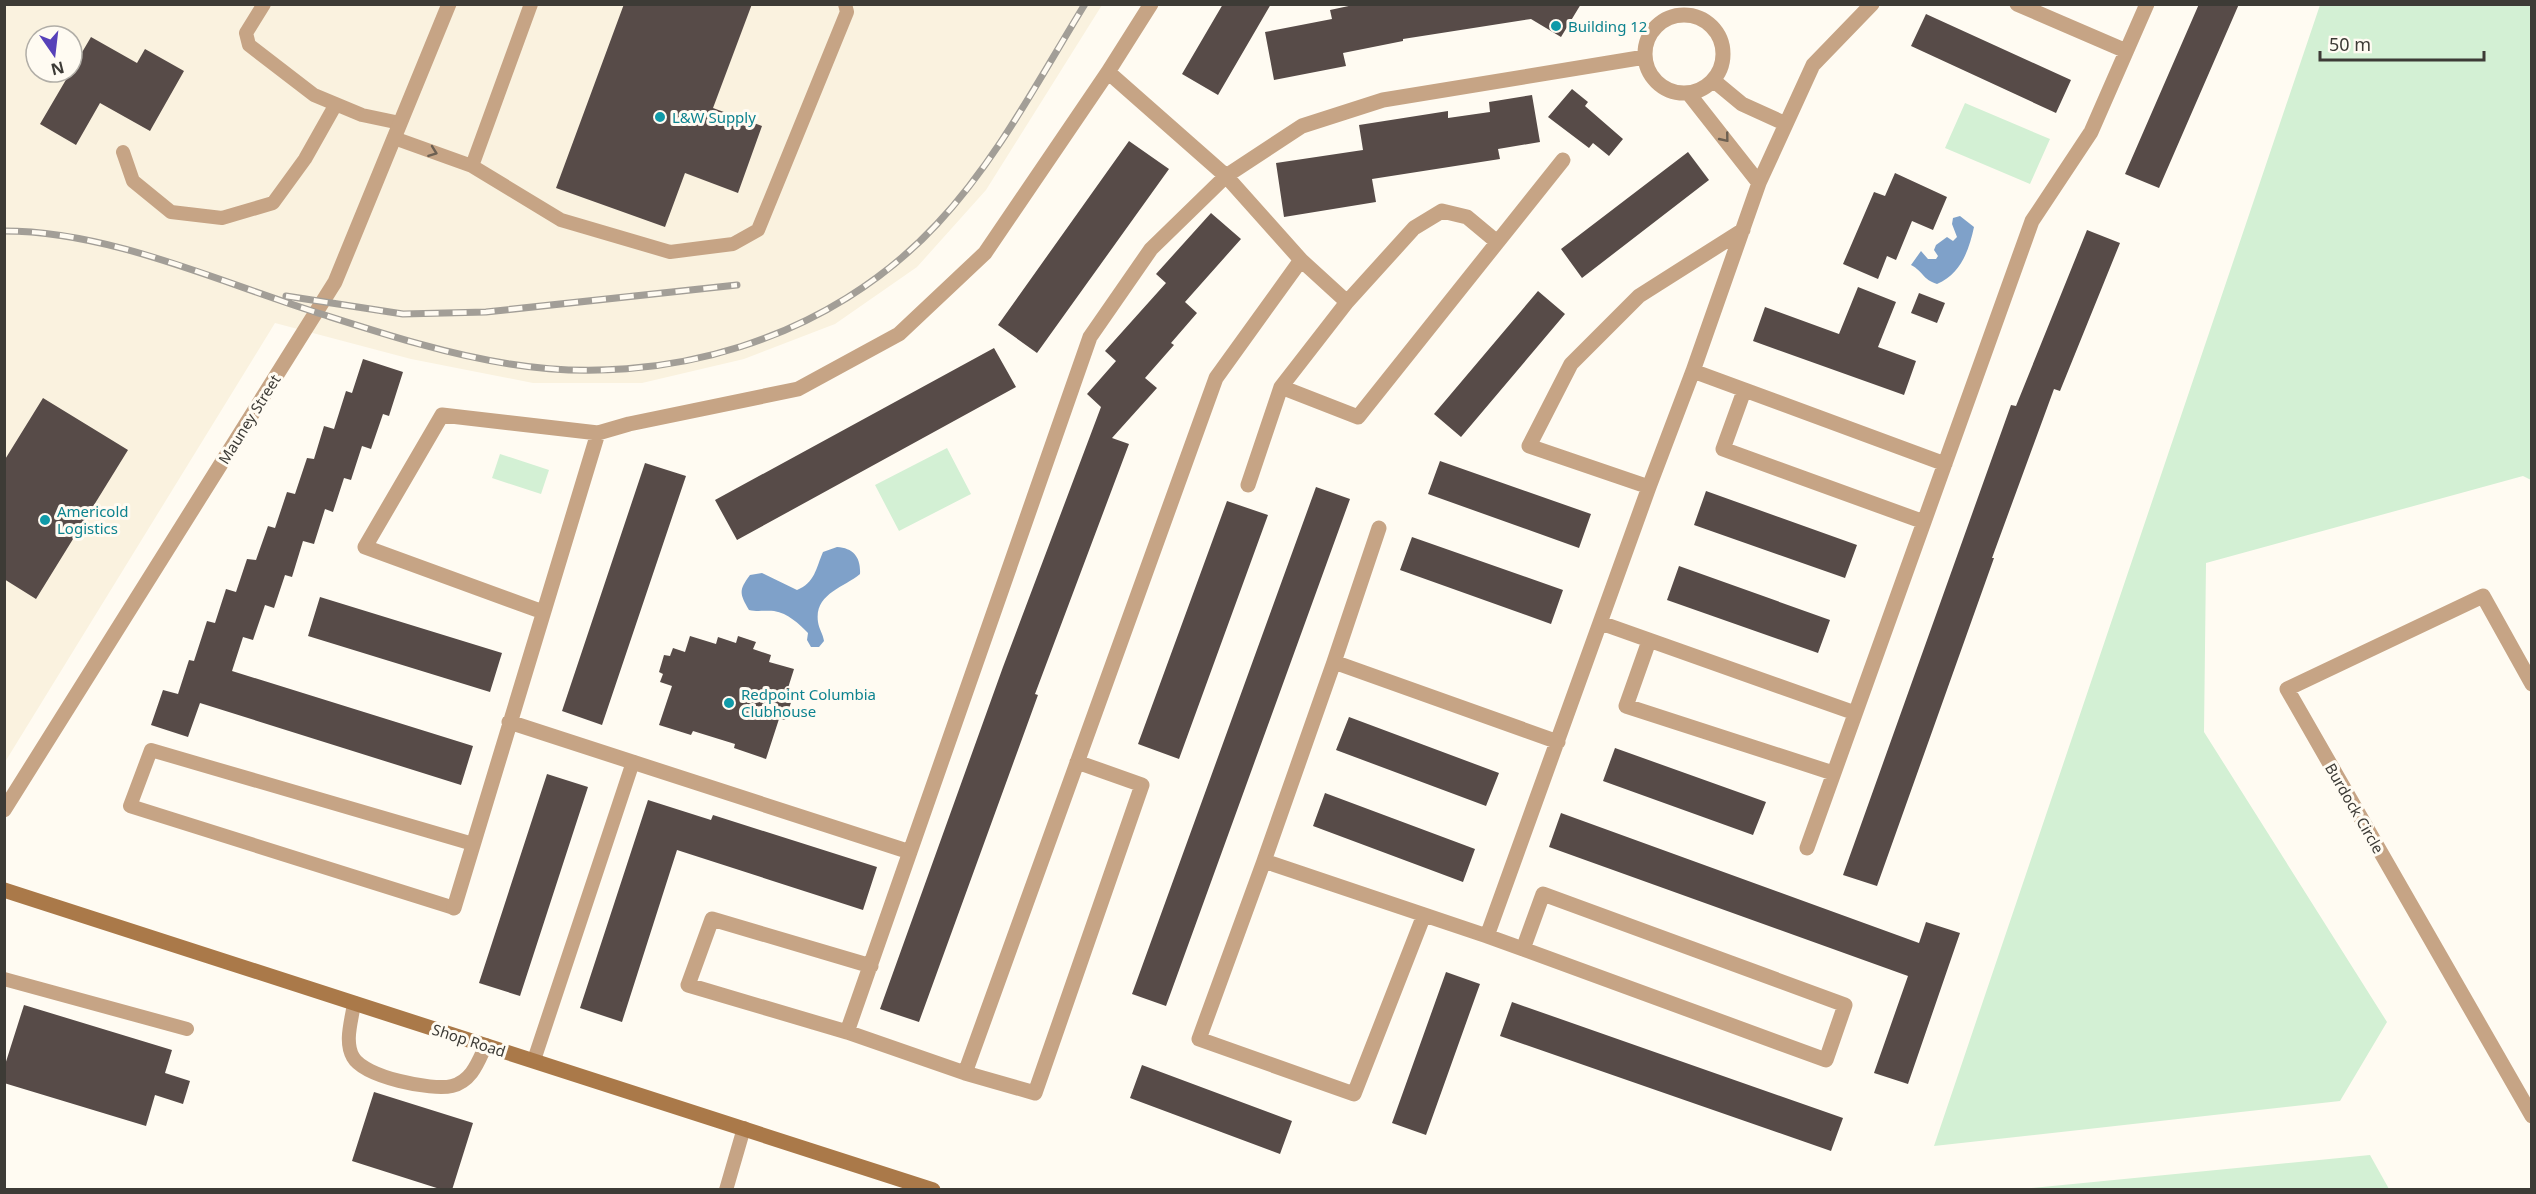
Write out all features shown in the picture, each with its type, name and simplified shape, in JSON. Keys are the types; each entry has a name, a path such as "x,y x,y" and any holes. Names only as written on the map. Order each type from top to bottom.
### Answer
{"street":[{"name":"Mauney Street","path":"4,810 335,282 449,4"},
{"path":"543,612 365,547 442,415 598,433 629,424 798,389 899,334 985,253 1108,72 1151,4"},
{"path":"1487,936 1649,487 1693,372 1759,183 1813,65 1872,4"},
{"path":"2017,4 2126,51"},
{"path":"1807,848 2031,220 2091,132 2147,4"},
{"path":"1701,11 1719,34 1724,46 1724,60 1720,72 1701,90 1689,94 1664,89 1654,80 1648,70 1645,57 1646,44 1651,32 1672,16 1701,11"},
{"path":"847,1032 1090,337 1151,249 1226,176 1302,126 1383,100 1645,57"},
{"path":"1108,72 1226,176 1301,260 1347,302"},
{"path":"1713,80 1742,104 1786,124"},
{"path":"1689,94 1759,183"},
{"path":"1281,387 1358,417 1563,160"},
{"path":"1248,485 1281,387 1347,302 1414,228 1442,211 1467,217 1497,242"},
{"path":"1649,487 1529,446 1571,364 1579,355 1639,296 1743,230"},
{"path":"965,1073 1216,378 1301,260"},
{"path":"1693,372 1944,464"},
{"path":"1744,391 1723,449 1924,522"},
{"path":"454,908 598,433"},
{"path":"1379,528 1264,861 1199,1039 1354,1094 1424,915"},
{"name":"Burdock Circle","path":"2532,684 2483,596 2287,689 2532,1116"},
{"path":"1601,624 1855,713"},
{"path":"1649,641 1626,706 1833,773"},
{"path":"1334,662 1558,742"},
{"path":"509,722 910,852"},
{"path":"871,966 712,919 688,985 847,1032 965,1073 1035,1093 1142,784 1077,762"},
{"path":"1264,861 1487,936 1522,949 1826,1060 1845,1005 1544,894 1522,949"},
{"name":"Shop Road","path":"4,890 933,1190"}],"lane":[{"path":"264,4 246,33 249,45 314,95 362,115 400,123"},
{"path":"472,166 531,4"},
{"path":"394,138 472,166 561,220 670,252 733,244 758,230 847,12 845,4"},
{"path":"123,152 133,181 171,212 222,218 273,203 305,159 336,104"},
{"path":"454,908 130,806 151,750 472,844"},
{"path":"534,1060 633,762"},
{"path":"4,979 187,1029"},
{"path":"354,1003 349,1036 351,1047 354,1058 370,1071 428,1088 453,1086 473,1073 486,1045"},
{"path":"726,1190 744,1128"}],"shaded area":[{"path":"5,5 1102,5 986,190 917,267 835,324 744,359 642,383 533,383 411,359 275,323 5,762"}],"green space":[{"path":"2320,5 2531,5 2531,480 2523,476 2206,563 2204,732 2387,1022 2340,1101 1934,1146"},
{"path":"1965,103 2050,139 2030,184 1945,148"},
{"path":"947,448 971,494 899,531 875,485"},
{"path":"500,454 549,470 541,494 492,478"},
{"path":"2370,1155 2389,1189 2022,1189"}],"water":[{"path":"1960,216 1974,227 1969,244 1958,268 1937,284 1928,280 1911,265 1921,251 1928,259 1936,259 1938,256 1934,250 1936,245 1947,237 1953,241 1957,237 1952,224 1953,218"},
{"path":"837,547 848,549 855,555 858,559 860,574 831,593 820,605 818,622 824,641 819,647 811,647 807,640 808,633 789,616 774,611 749,610 742,589 750,575 762,573 797,590 811,579 823,552"}],"building":[{"name":"L&W Supply","path":"624,4 752,4 713,108 762,126 738,193 685,173 665,227 556,188"},
{"path":"1223,4 1271,4 1218,95 1182,74"},
{"path":"1358,4 1581,4 1561,37 1531,19 1403,39 1403,41 1343,53 1346,66 1274,80 1265,32 1332,19 1330,10"},
{"path":"2199,4 2239,4 2159,188 2125,174"},
{"path":"1926,14 2071,80 2056,113 1911,46"},
{"path":"91,37 137,63 145,49 184,71 150,131 100,103 76,145 40,124 63,84 84,84 84,49"},
{"path":"1572,89 1588,102 1585,106 1623,139 1609,156 1593,143 1589,148 1548,117"},
{"path":"1532,95 1540,142 1498,149 1500,159 1372,179 1376,202 1284,217 1276,163 1363,150 1359,125 1448,111 1448,118 1490,112 1489,102"},
{"path":"1129,141 1169,169 1037,353 998,325"},
{"path":"1688,152 1709,180 1582,278 1561,249"},
{"path":"1895,173 1947,197 1933,230 1912,221 1896,260 1887,256 1878,279 1843,264 1874,192 1885,196"},
{"path":"1211,213 1241,239 1185,302 1197,313 1171,343 1174,345 1145,378 1157,388 1112,438 1129,444 1035,694 1038,695 919,1022 880,1009 1003,667 1101,407 1087,394 1116,361 1105,351 1166,283 1156,274"},
{"path":"2087,230 2120,243 2060,391 2054,389 1877,886 1843,875 2011,405 2016,406"},
{"path":"1858,287 1896,302 1878,347 1916,361 1904,395 1753,341 1765,307 1839,334"},
{"path":"1538,291 1565,314 1461,437 1434,414"},
{"path":"1919,293 1945,303 1937,323 1911,313"},
{"path":"994,348 1016,387 737,540 715,500"},
{"path":"363,359 403,372 389,416 383,414 371,449 362,446 351,480 344,478 333,512 325,509 314,544 303,541 292,577 285,575 274,608 265,605 253,640 243,637 232,671 473,746 461,785 200,703 188,737 151,725 163,690 178,694 189,660 194,661 207,621 215,623 226,589 236,592 247,559 256,560 268,526 275,528 287,492 295,494 307,458 314,459 324,426 334,429 346,391 352,393"},
{"name":"Americold Logistics","path":"43,398 128,450 36,599 4,579 4,461"},
{"path":"1440,461 1591,514 1579,548 1428,494"},
{"path":"645,463 686,476 602,725 562,711"},
{"path":"1316,487 1350,499 1166,1006 1132,994"},
{"path":"1706,491 1857,545 1845,578 1694,525"},
{"path":"1227,501 1268,515 1179,759 1138,744"},
{"path":"1412,537 1563,590 1551,624 1400,570"},
{"path":"1679,566 1830,620 1818,653 1667,600"},
{"path":"320,597 502,653 490,692 308,636"},
{"name":"Redpoint Columbia Clubhouse","path":"690,636 716,644 718,637 736,643 738,636 756,642 753,649 771,655 769,662 794,669 788,688 795,691 785,720 779,719 766,759 734,748 735,744 693,731 691,735 659,725 672,686 660,682 663,674 659,672 664,655 670,656 673,648 685,652"},
{"path":"1349,717 1499,773 1486,806 1336,750"},
{"path":"1615,748 1766,802 1753,835 1603,781"},
{"path":"547,774 588,787 520,996 479,983"},
{"path":"1325,793 1475,849 1463,882 1313,826"},
{"path":"648,800 711,820 713,815 877,867 863,910 677,850 622,1022 580,1008"},
{"path":"1561,813 1919,943 1926,922 1960,933 1908,1084 1874,1073 1908,976 1549,847"},
{"path":"1446,972 1480,984 1426,1135 1392,1123"},
{"path":"1512,1002 1843,1118 1831,1151 1500,1036"},
{"path":"24,1005 172,1050 165,1073 190,1081 183,1104 155,1095 146,1126 4,1083 4,1068"},
{"path":"1142,1065 1292,1121 1280,1154 1130,1098"},
{"path":"374,1092 473,1123 452,1190 443,1190 352,1161"}],"railway":[{"path":"4,231 43,233 123,248 387,335 485,360 568,370 627,369 685,361 741,346 795,325 847,298 894,264 937,224 979,173 1016,118 1085,4"},
{"path":"286,296 403,314 486,312 737,285"}],"place":[{"name":"Building 12","path":"1556,26"},
{"name":"L&W Supply","path":"660,117"},
{"name":"Americold Logistics","path":"45,520"},
{"name":"Redpoint Columbia Clubhouse","path":"729,703"}]}
